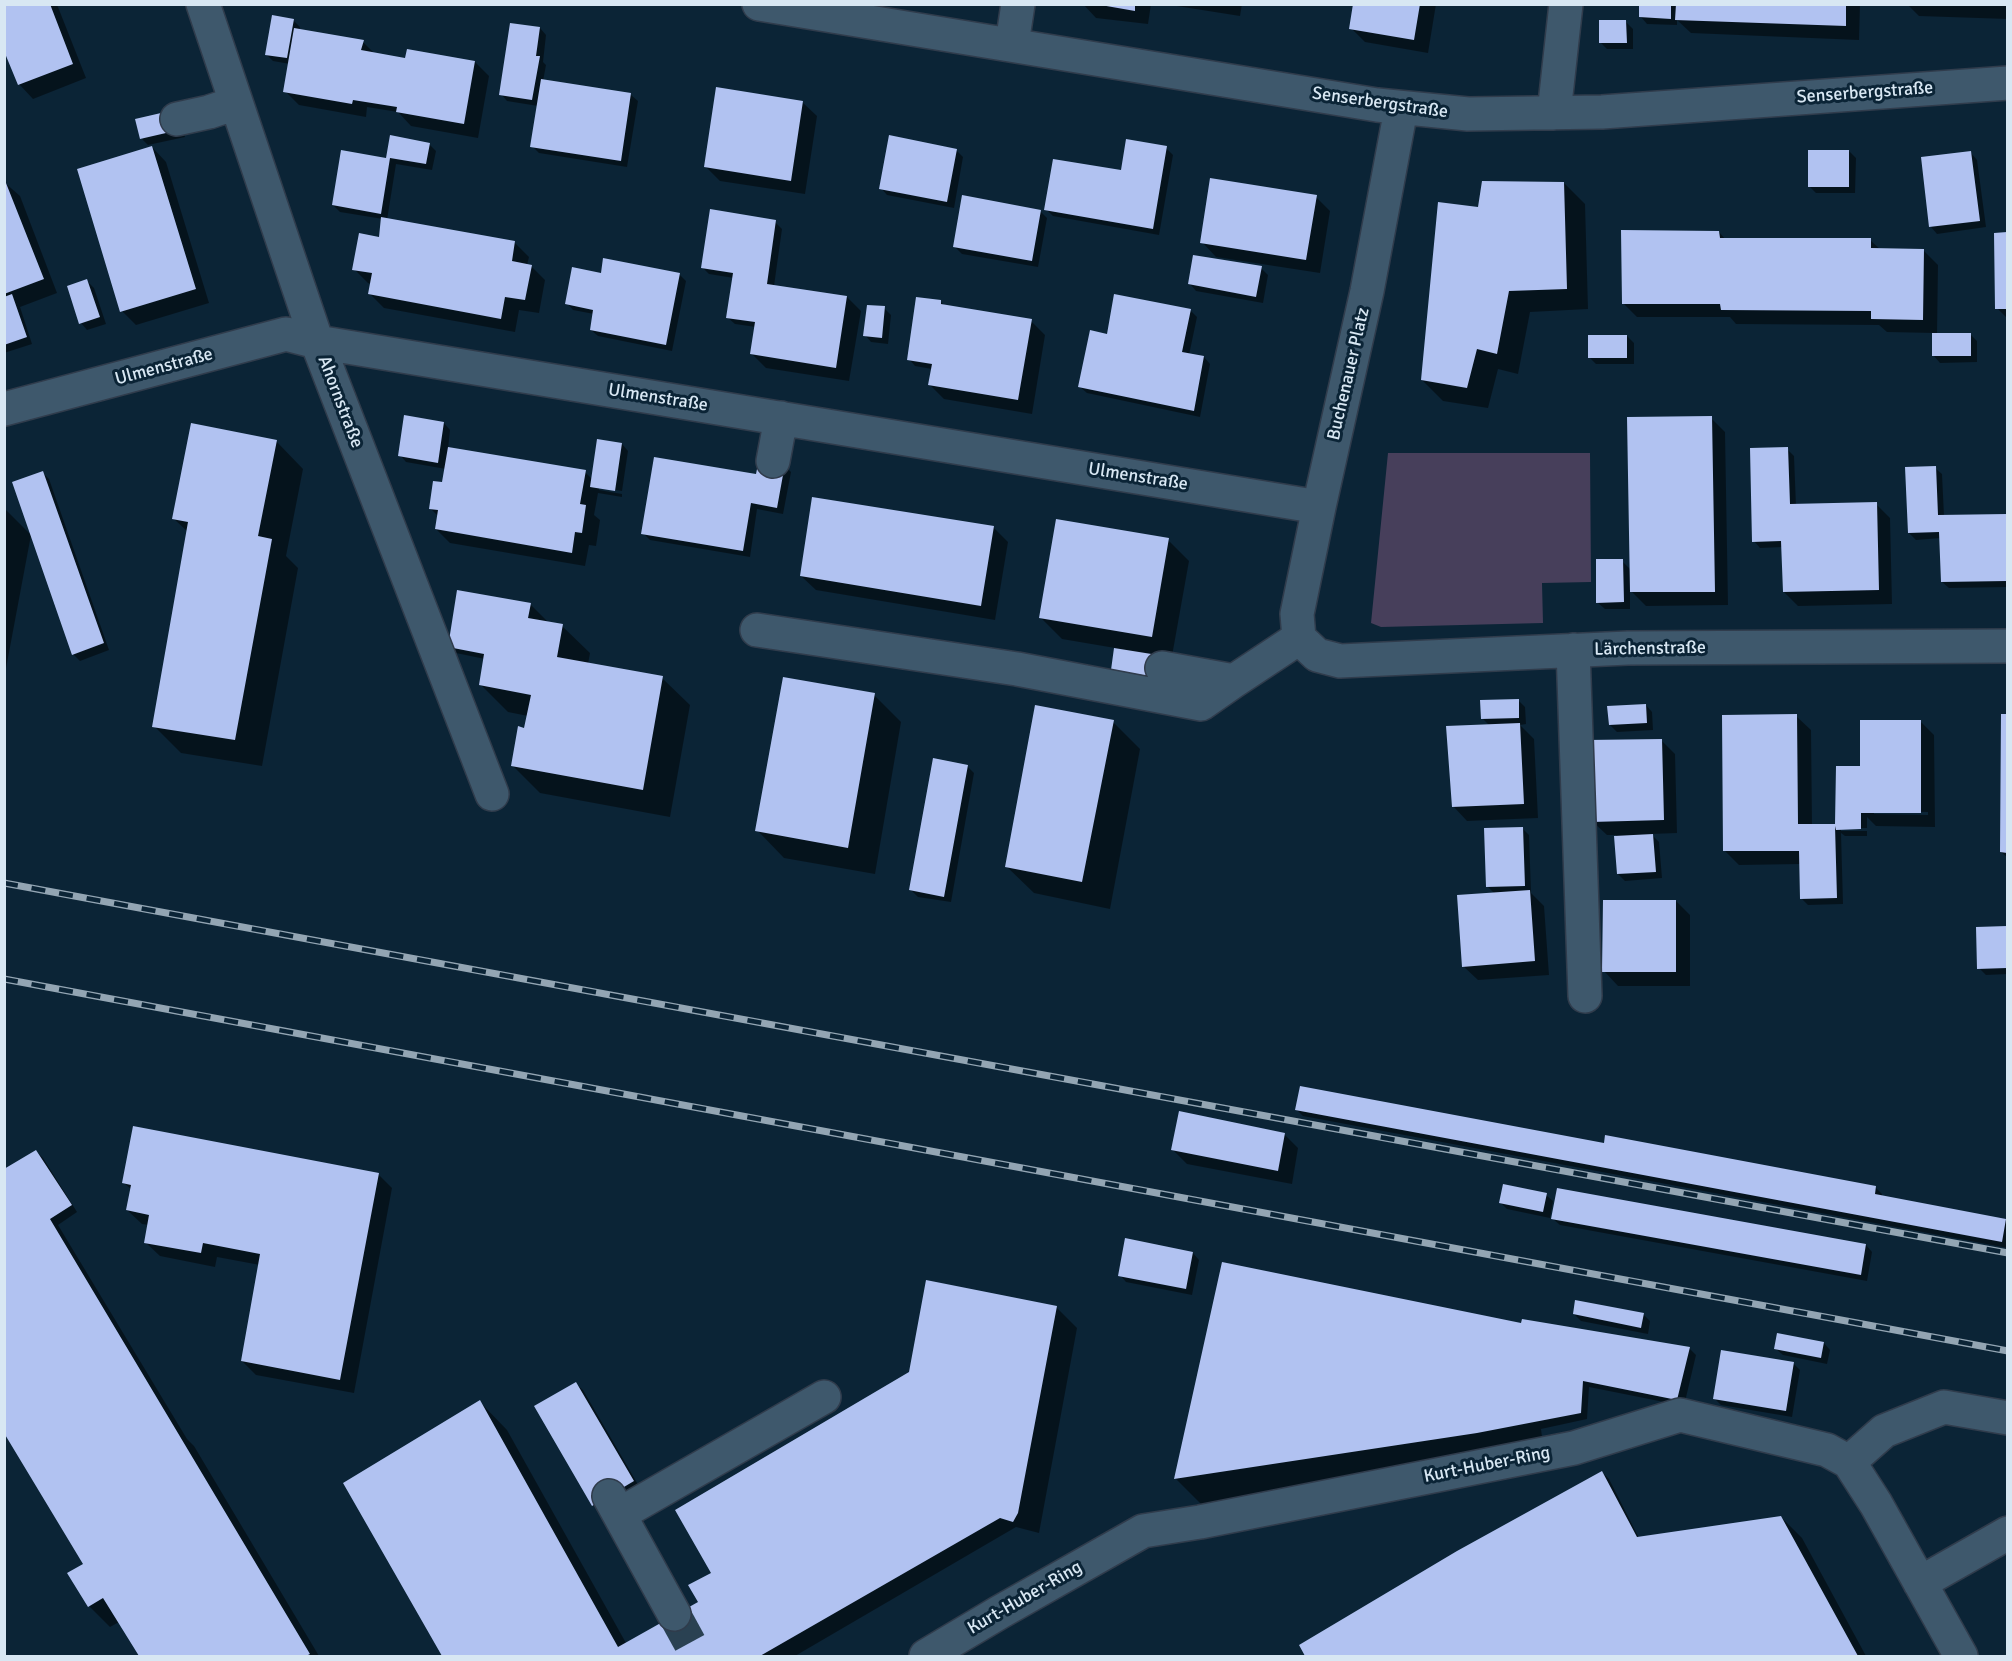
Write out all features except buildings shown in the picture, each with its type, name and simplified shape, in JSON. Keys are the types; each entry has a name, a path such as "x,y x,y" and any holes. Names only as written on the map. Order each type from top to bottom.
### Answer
{"street":[{"name":"Ahornstraße","path":"203,4 317,342 492,794"},
{"name":"Senserbergstraße","path":"759,4 1401,109 1468,114 1614,111 2007,83"},
{"path":"1012,44 1018,4"},
{"path":"1554,113 1566,4"},
{"path":"177,119 236,103"},
{"name":"Buchenauer Platz","path":"1299,638 1297,614 1367,291 1401,109"},
{"name":"Ulmenstraße","path":"4,409 286,334 317,342 1319,507"},
{"path":"773,462 781,418"},
{"path":"757,630 1017,669 1201,704 1299,638"},
{"name":"Lärchenstraße","path":"1299,638 1317,655 1340,661 1628,648 2007,646"},
{"path":"1573,650 1585,996"},
{"path":"1162,668 1234,681"},
{"path":"674,1614 614,1505 668,1475 768,1413 824,1397"},
{"path":"1961,1656 1849,1462 1884,1431 1944,1407 2007,1418"},
{"name":"Kurt-Huber-Ring","path":"926,1656 1143,1531 1211,1520 1574,1448 1680,1415 1827,1450 1849,1462"},
{"path":"1920,1583 2005,1541"}],"shaded area":[{"path":"1388,453 1590,453 1591,582 1542,583 1543,623 1381,627 1371,623"}],"tunnel":[{"path":"674,1614 697,1656"}],"railway":[{"path":"4,883 2008,1253"},
{"path":"4,979 2008,1351"}]}
